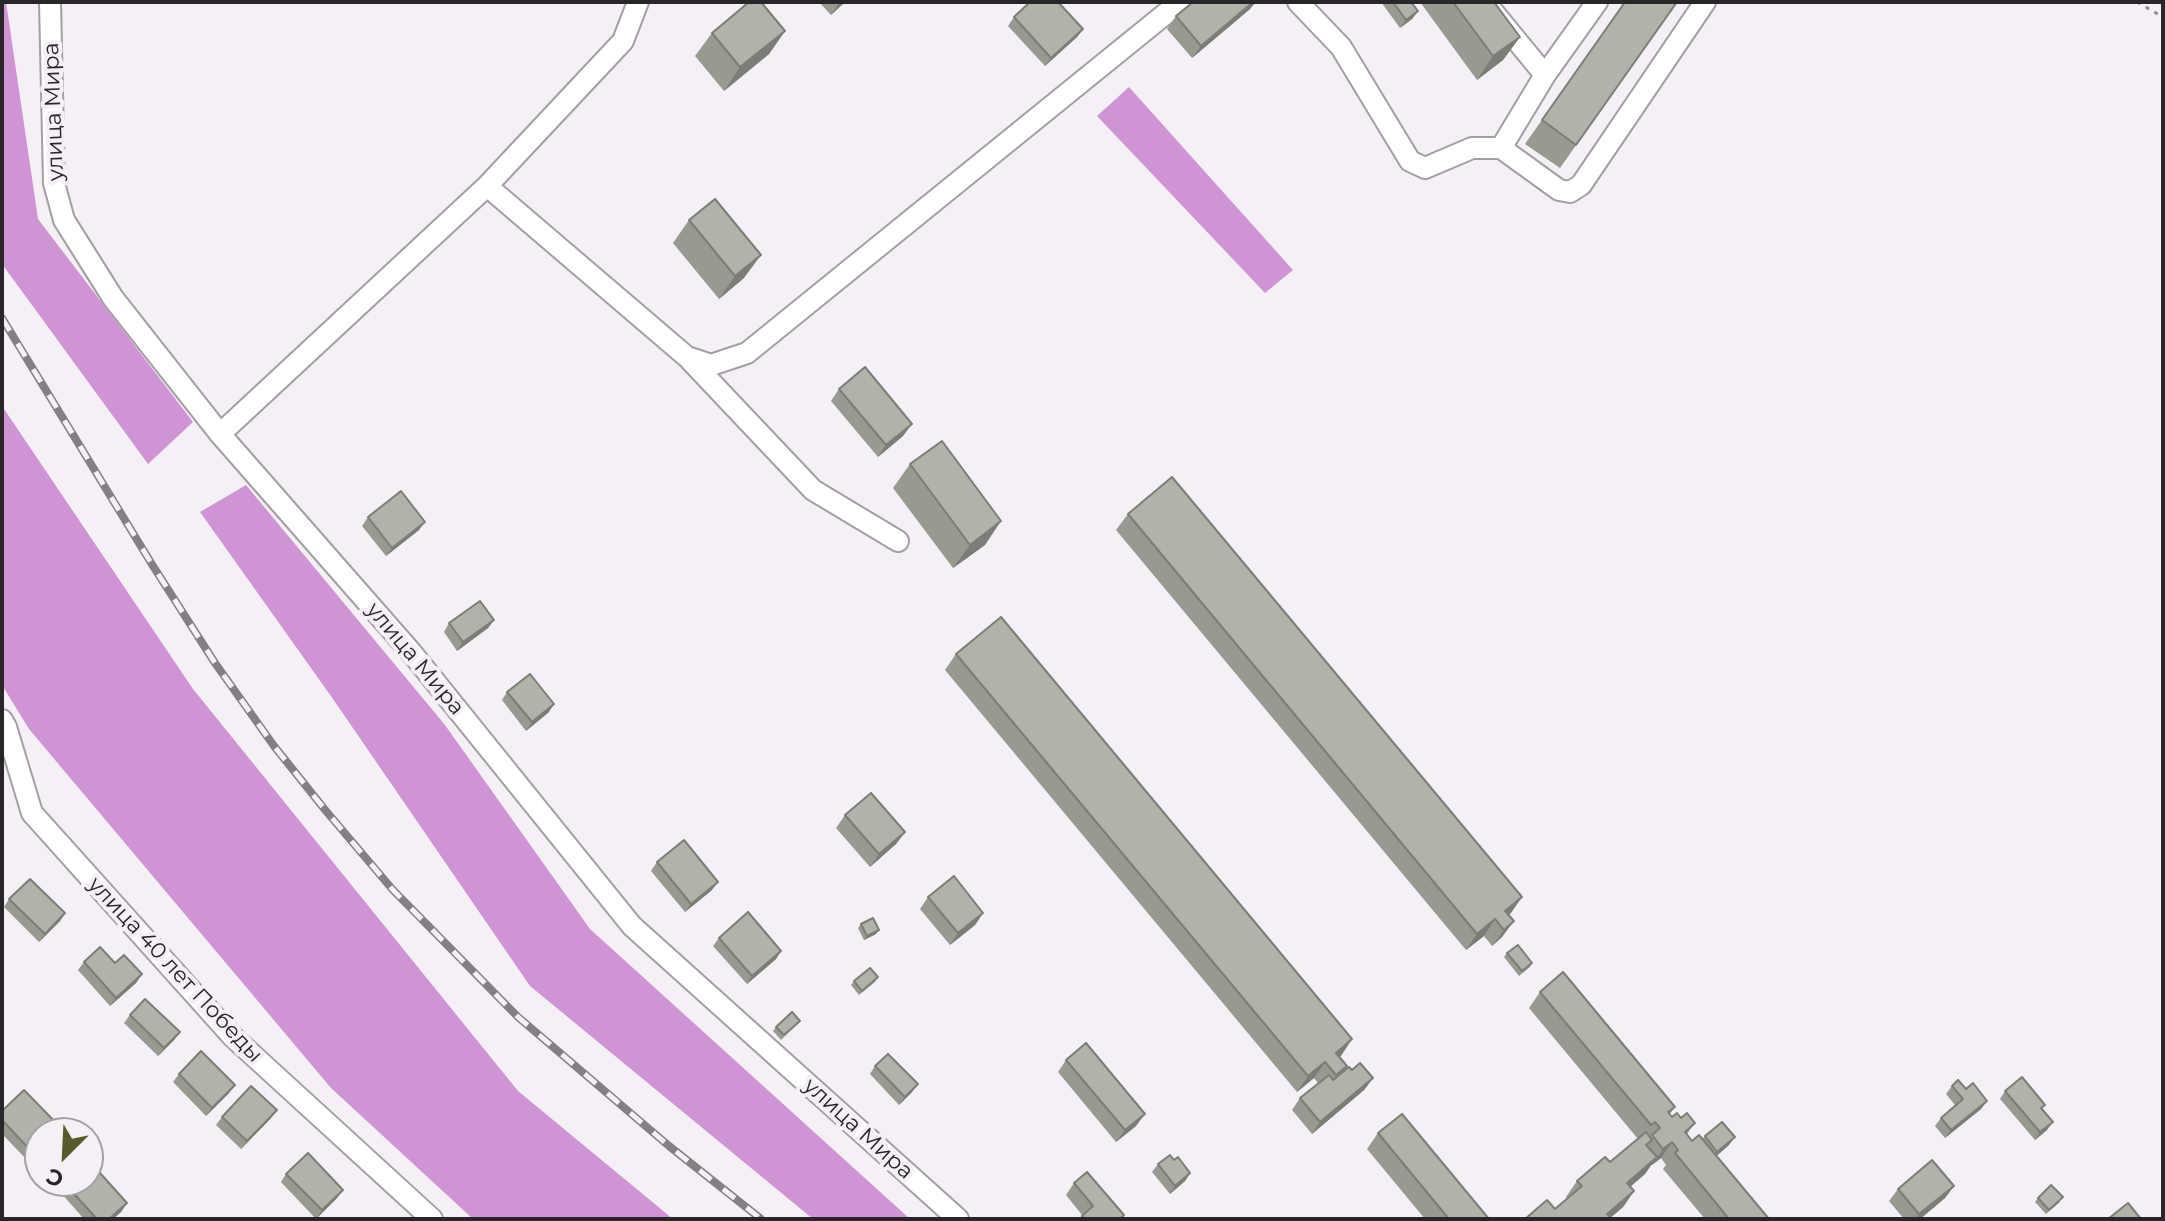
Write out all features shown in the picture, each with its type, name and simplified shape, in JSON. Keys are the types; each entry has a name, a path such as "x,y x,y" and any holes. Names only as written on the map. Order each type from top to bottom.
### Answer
{"street":[{"name":"улица Мира","path":"50,2 54,183 64,220 113,298 220,434 411,652 632,926 958,1219"},
{"path":"220,434 487,186 623,41 638,2"},
{"path":"687,357 711,365 747,353 1180,2"},
{"path":"1298,2 1341,47 1410,161 1425,168 1472,148 1501,148 1559,190 1570,192 1581,185 1705,2"},
{"path":"1485,2 1545,75"},
{"path":"1501,148 1545,75 1597,2"},
{"path":"487,186 687,357 813,490 898,541"},
{"name":"улица 40 лет Победы","path":"2,720 32,813 233,1037 432,1219"}],"path":[{"path":"2137,2 2163,17"}],"shaded area":[{"path":"2,2 6,2 38,219 193,422 148,464 2,264"},
{"path":"1129,87 1293,270 1265,293 1097,116"},
{"path":"2,406 193,689 518,1091 673,1219 473,1219 331,1088 29,729 2,685"},
{"path":"246,485 445,725 590,929 910,1219 813,1219 530,986 200,512"}],"building":[{"path":"749,2 761,2 785,31 740,67 712,33"},
{"path":"1030,2 1058,2 1083,29 1051,58 1014,17"},
{"path":"1193,2 1253,2 1201,46 1176,16"},
{"path":"1393,2 1411,2 1418,11 1406,20"},
{"path":"1453,2 1494,2 1520,37 1493,56"},
{"path":"1625,2 1677,2 1576,145 1542,120"},
{"path":"715,199 761,255 735,276 689,220"},
{"path":"865,367 912,424 886,445 839,389"},
{"path":"942,441 1001,521 970,545 910,464"},
{"path":"1172,477 1522,897 1505,911 1514,921 1504,930 1495,919 1477,934 1128,514"},
{"path":"401,491 425,522 392,548 368,517"},
{"path":"480,601 494,620 463,642 449,623"},
{"path":"1001,617 1352,1039 1336,1053 1347,1066 1336,1075 1325,1062 1308,1076 956,654"},
{"path":"530,674 554,704 532,722 507,692"},
{"path":"871,793 905,832 879,854 845,815"},
{"path":"684,840 718,882 691,904 657,862"},
{"path":"954,876 983,913 958,933 928,897"},
{"path":"30,879 65,913 45,934 9,899"},
{"path":"748,912 781,951 752,976 719,938"},
{"path":"873,918 879,930 867,936 861,924"},
{"path":"1518,945 1532,963 1522,971 1507,953"},
{"path":"100,947 115,963 124,955 142,974 116,998 84,962"},
{"path":"870,968 878,977 862,991 854,981"},
{"path":"1563,972 1675,1107 1668,1112 1672,1117 1677,1113 1681,1118 1687,1113 1695,1123 1685,1132 1692,1141 1699,1135 1769,1219 1729,1219 1675,1153 1678,1150 1672,1142 1663,1149 1652,1135 1660,1128 1655,1122 1651,1125 1540,992"},
{"path":"145,999 180,1032 164,1048 130,1015"},
{"path":"792,1012 800,1021 784,1035 776,1027"},
{"path":"1086,1043 1145,1114 1125,1130 1066,1060"},
{"path":"201,1051 235,1085 212,1108 179,1074"},
{"path":"888,1054 918,1084 905,1097 875,1066"},
{"path":"1360,1063 1373,1078 1320,1122 1300,1098 1329,1075 1333,1080 1349,1067 1352,1070"},
{"path":"2022,1077 2045,1105 2041,1108 2053,1122 2040,1132 2005,1091"},
{"path":"1958,1080 1966,1089 1973,1083 1987,1101 1951,1130 1941,1118 1963,1099 1952,1086"},
{"path":"251,1086 277,1110 247,1141 222,1117"},
{"path":"24,1090 50,1117 24,1117 24,1143 2,1120 2,1111"},
{"path":"1402,1114 1489,1219 1449,1219 1378,1133"},
{"path":"1722,1122 1735,1137 1717,1152 1705,1136"},
{"path":"1646,1132 1652,1140 1646,1145 1657,1157 1627,1183 1634,1191 1607,1214 1611,1219 1525,1219 1547,1200 1555,1209 1582,1186 1577,1181 1605,1157 1610,1162"},
{"path":"308,1153 343,1190 322,1210 286,1174"},
{"path":"1170,1155 1174,1160 1178,1157 1190,1173 1175,1186 1158,1164"},
{"path":"1932,1160 1954,1186 1919,1214 1898,1189"},
{"path":"1087,1172 1124,1215 1120,1219 1085,1219 1082,1216 1093,1206 1074,1183"},
{"path":"104,1177 127,1203 109,1219 97,1219 77,1197 104,1197"},
{"path":"2051,1185 2063,1197 2049,1210 2038,1198"},
{"path":"2128,1203 2141,1219 2108,1219"}],"railway":[{"path":"2,318 215,663 274,746 326,811 393,890 518,1017 669,1146 761,1219"}]}
